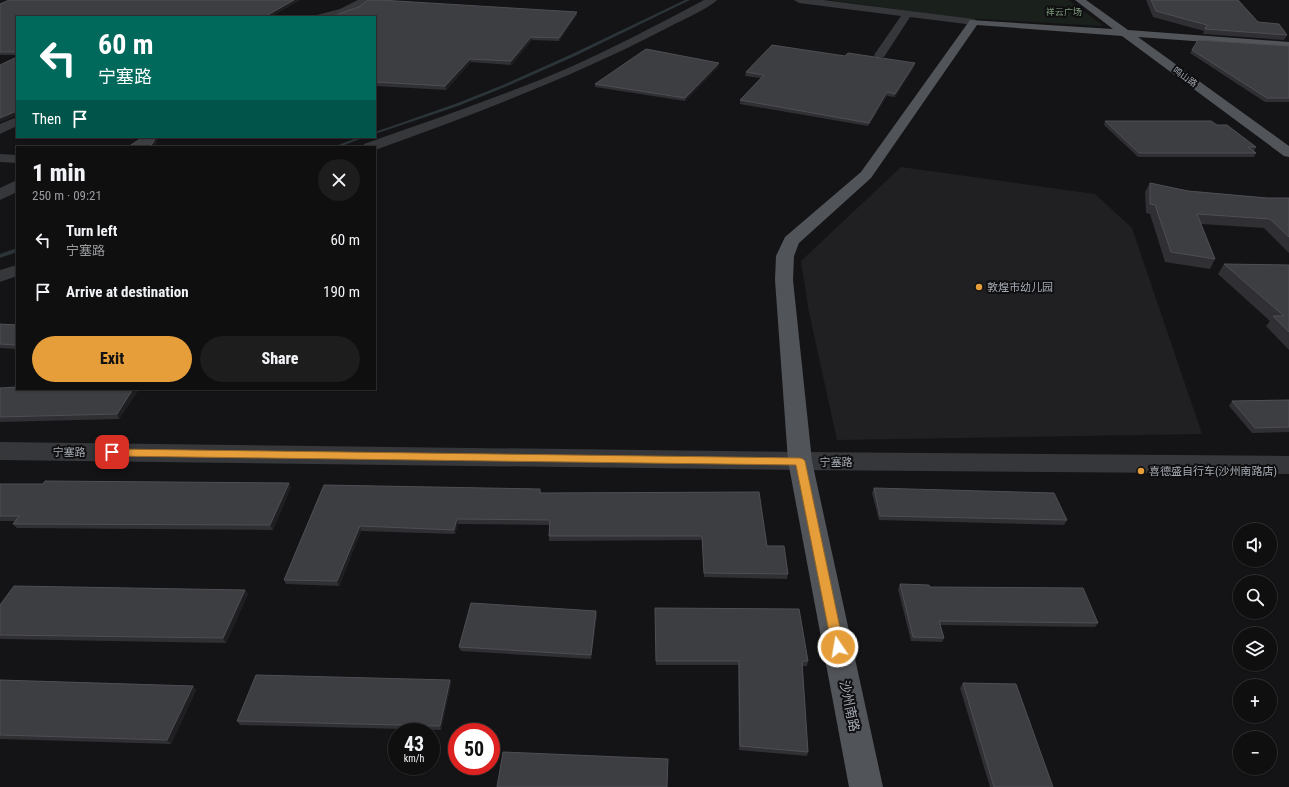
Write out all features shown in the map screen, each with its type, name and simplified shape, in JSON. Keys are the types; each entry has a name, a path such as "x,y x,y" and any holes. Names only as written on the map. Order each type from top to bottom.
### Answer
{"main road":[{"name":"鸣山路","path":"1080,0 1289,154"},
{"path":"974,22 1289,45"},
{"name":"沙州南路","path":"866,787 800,461 784,280 785,256 791,240 866,175 974,22"}],"street":[{"path":"326,16 341,13 357,6 365,0"},
{"path":"372,146 475,110 550,80 624,45 712,0"},
{"path":"799,0 974,22"},
{"path":"880,55 907,14"},
{"path":"0,130 16,122"},
{"path":"0,158 16,159"},
{"path":"0,195 16,186"},
{"path":"0,276 16,270"},
{"name":"宁塞路","path":"0,451 800,461 1289,465"}],"shaded area":[{"name":"敦煌市幼儿园","path":"901,167 1095,194 1132,228 1202,434 837,440 809,312 801,261"}],"green space":[{"name":"祥云广场","path":"829,0 1068,0 1104,26 963,18"}],"building":[{"path":"9,0 294,0 266,16 16,16 16,52 0,52 0,4"},
{"path":"368,0 380,0 577,12 559,38 531,37 511,61 470,59 445,86 376,82 376,16 336,16 359,7"},
{"path":"1151,0 1238,0 1258,22 1279,24 1287,35 1205,29 1207,25 1156,11"},
{"path":"1198,40 1289,46 1289,98 1267,98 1192,50"},
{"path":"772,45 845,56 848,53 915,63 895,94 887,92 869,123 740,100 764,75 746,72"},
{"path":"646,49 719,63 685,98 595,84"},
{"path":"16,57 16,113 14,112 0,118 0,65"},
{"path":"1105,121 1211,121 1217,125 1227,125 1256,147 1248,147 1256,153 1139,153"},
{"path":"142,138 155,138 151,146 130,146"},
{"path":"1150,183 1188,191 1267,198 1289,198 1289,237 1270,219 1197,214 1215,259 1171,252 1155,205 1150,204"},
{"path":"1224,264 1289,265 1289,332 1273,316 1284,316"},
{"path":"0,324 16,325 16,345 0,344"},
{"path":"16,387 16,390 132,390 117,414 0,417 0,388"},
{"path":"1289,400 1289,427 1255,428 1232,401"},
{"path":"45,481 289,483 270,525 13,524 19,516 0,516 0,484 43,484"},
{"path":"324,485 540,489 540,493 759,492 767,546 784,546 788,574 704,573 702,536 549,536 550,520 457,519 454,530 360,526 337,581 284,580"},
{"path":"874,488 1054,493 1067,520 880,516"},
{"path":"900,584 929,585 930,587 1083,588 1098,623 939,621 944,638 913,637"},
{"path":"14,586 245,590 223,638 0,635 0,605"},
{"path":"471,603 596,611 591,655 459,647"},
{"path":"655,608 799,609 808,661 802,661 808,752 740,746 739,661 656,661"},
{"path":"256,675 450,680 440,726 440,723 388,723 388,725 237,721"},
{"path":"0,680 193,686 167,740 0,735"},
{"path":"963,683 1016,684 1053,787 994,787"},
{"path":"503,752 668,759 667,787 497,787"}],"waterway":[{"path":"376,133 488,93 573,55 688,0"},
{"path":"338,146 360,138"},
{"path":"0,256 16,250"}],"place":[{"name":"敦煌市幼儿园","path":"979,287"},
{"name":"喜德盛自行车(沙州南路店)","path":"1141,471"}],"route":[{"path":"112,452 800,461 838,647"}]}
